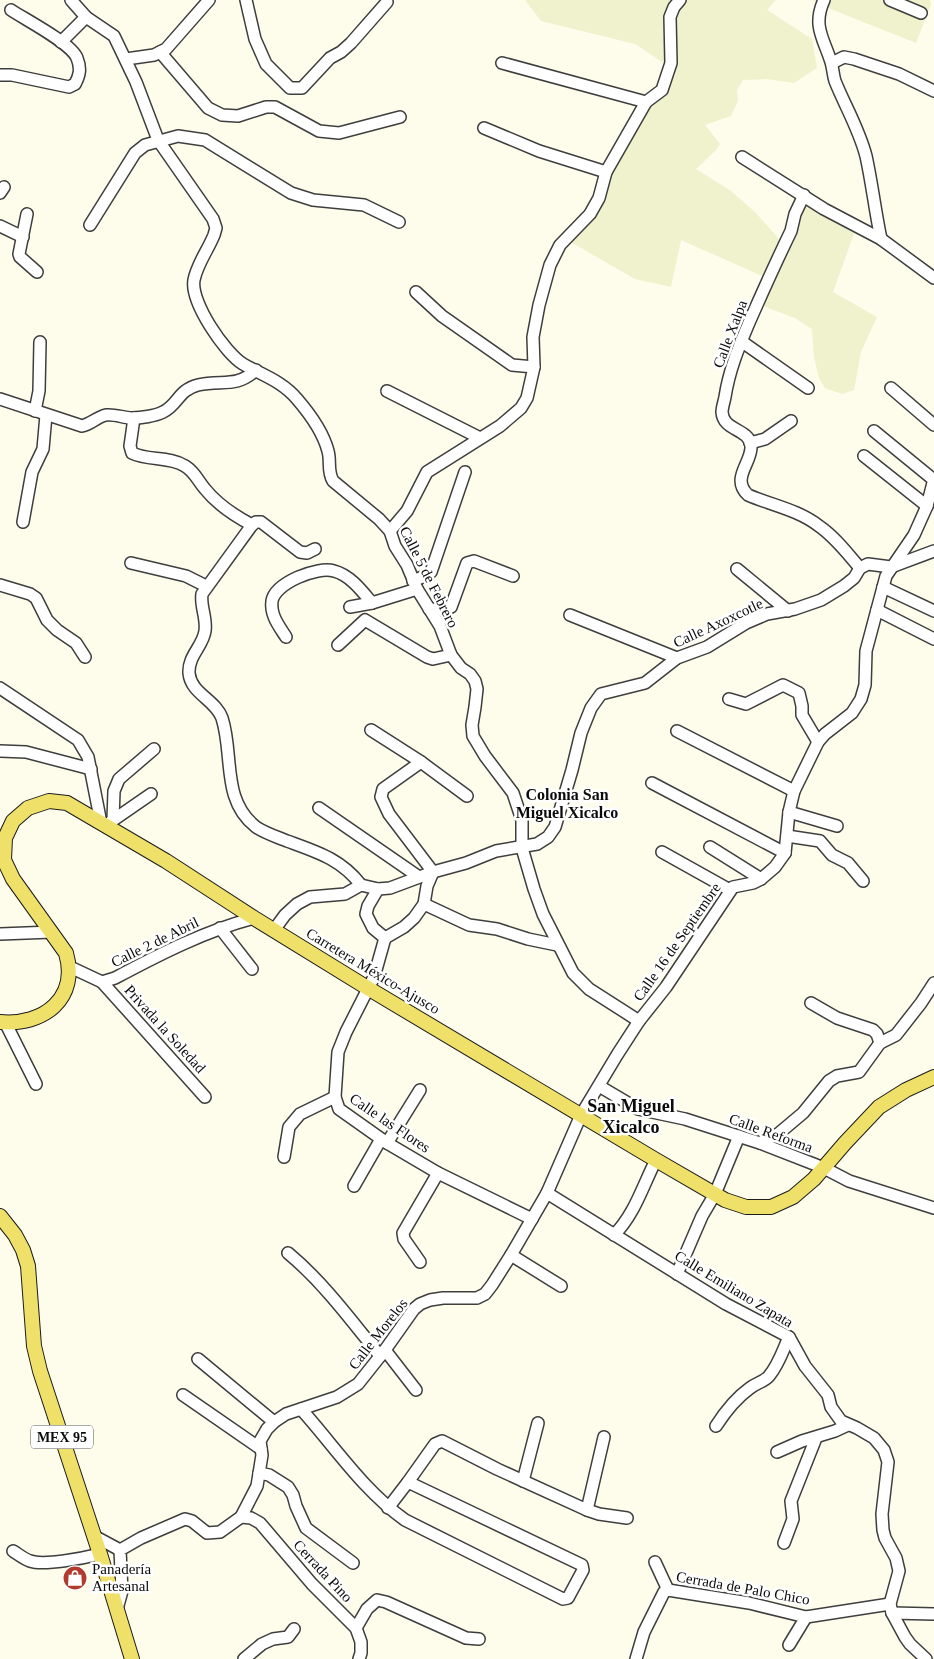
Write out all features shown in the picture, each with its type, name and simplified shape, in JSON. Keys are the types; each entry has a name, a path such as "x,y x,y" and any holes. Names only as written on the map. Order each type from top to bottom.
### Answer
{"main road":[{"name":"Carretera México-Ajusco","path":"70,967 66,953 12,879 4,860 5,838 13,821 28,808 49,801 68,803 106,823 254,918 368,988 725,1200 746,1207 771,1207 793,1197 814,1179 879,1107 906,1090 934,1077"},
{"path":"2,1022 20,1022 34,1019 57,1004 66,989 70,967"},
{"name":"MEX 95","path":"0,1216 23,1250 28,1266 34,1346 40,1371 132,1659"}],"street":[{"name":"Calle 5 de Febrero","path":"71,0 86,18 114,36 126,59 158,140 213,219 216,228 194,281 198,302 232,356 277,381 299,401 324,439 329,453 330,476 333,481 379,519 390,532 415,585 440,626 451,655 460,668 470,674 475,681 476,706 472,724 474,736 484,756 513,793 522,820 522,848 543,914 557,945 573,973 589,989 639,1021"},
{"path":"126,59 154,55 160,52 171,44 209,0"},
{"path":"246,0 256,39 266,64 290,88 296,89 302,88 330,58 351,43 388,2"},
{"path":"390,532 407,511 427,472 500,426 521,408 527,398 534,367 533,337 539,305 550,265 560,245 590,214 599,198 606,172 646,102 662,90 671,63 670,18 674,6 680,0"},
{"path":"824,0 819,19 819,34 832,63 834,79 858,132 866,156 881,239"},
{"path":"890,0 921,13"},
{"path":"0,75 12,75 69,87 75,84 81,70 77,56 61,42 11,10"},
{"path":"61,42 86,18"},
{"path":"160,52 208,108 222,115 238,116 266,107 275,107 319,131 339,132 400,117"},
{"path":"832,63 844,57 854,59 899,74 934,91"},
{"path":"502,63 646,102"},
{"path":"484,128 539,151 606,172"},
{"path":"90,225 134,153 145,145 178,136 206,140 292,193 313,200 364,205 399,222"},
{"path":"742,158 824,209 881,239 934,278"},
{"name":"Calle Xalpa","path":"750,444 748,438 743,433 729,426 724,419 722,413 727,385 734,357 792,231 795,214 804,195"},
{"path":"27,214 20,257 37,272"},
{"path":"0,226 23,238"},
{"path":"416,292 442,316 512,364 534,367"},
{"path":"741,341 808,388"},
{"path":"23,522 32,472 43,448 39,391 40,342"},
{"path":"0,399 82,426 107,415 134,418 162,413 172,406 181,394 194,387 246,379 256,370"},
{"path":"891,388 934,426"},
{"path":"387,391 480,438"},
{"path":"134,418 130,446 132,453 138,456 170,460 183,464 194,472 205,490 219,503 252,525"},
{"path":"791,421 765,439 750,444 751,447 741,479 742,490 819,525 860,568 868,564 892,567 934,551"},
{"path":"710,847 761,879 775,867 785,853 789,812 794,791 818,742 825,734 852,713 861,699 865,685 866,651 886,576 914,535 927,506 934,480 874,431"},
{"path":"864,456 927,506"},
{"path":"350,607 372,603 415,585 431,572 466,472"},
{"path":"274,930 297,904 310,897 345,894 361,885 350,871 336,861 257,827 242,813 234,796 229,772 228,750 222,717 216,708 200,694 193,684 189,672 192,657 202,644 205,631 206,620 201,600 202,594 252,525 256,522 261,522 300,552 307,553 315,549"},
{"path":"430,609 444,610 451,607 468,563 474,561 513,576"},
{"path":"131,563 186,576 206,586"},
{"path":"737,568 788,611"},
{"name":"Calle Axoxcotle","path":"361,885 378,889 390,888 496,851 537,844 548,837 555,827 581,733 590,708 601,694 645,683 677,658 707,647 746,623 767,614 788,611 821,600 854,578 860,568"},
{"path":"286,637 273,614 272,601 276,591 302,574 332,570 340,573 357,586 372,603"},
{"path":"0,585 30,594 36,598 47,620 57,630 76,643 85,657"},
{"path":"883,587 934,612"},
{"path":"878,610 934,638"},
{"path":"570,615 677,658"},
{"path":"338,645 365,620 428,658 433,659 451,655"},
{"path":"729,699 746,704 783,684 799,693 802,715 818,742"},
{"path":"0,688 78,740 88,757 106,823"},
{"path":"371,730 421,762 468,796"},
{"path":"677,731 794,791"},
{"path":"106,823 119,779 154,749"},
{"path":"0,751 26,752 91,769"},
{"path":"378,889 368,906 366,914 373,928 385,938 404,927 414,918 424,904 427,886 433,872 389,814 380,797 383,789 421,762"},
{"path":"652,784 785,853"},
{"path":"106,823 151,794"},
{"path":"319,808 419,877"},
{"path":"789,812 837,826"},
{"path":"787,836 820,841 832,856 848,863 863,881"},
{"path":"662,852 730,890"},
{"name":"Calle 16 de Septiembre","path":"547,1193 581,1115 639,1021 666,986 730,890 736,885 754,883 761,879"},
{"path":"424,904 469,925 497,929 528,939 557,945"},
{"name":"Calle 2 de Abril","path":"70,967 102,982 115,978 192,939 254,918"},
{"path":"220,928 252,969"},
{"path":"0,934 52,932"},
{"name":"Calle las Flores","path":"385,938 378,967 338,1052 335,1098 339,1109 384,1141 438,1173 532,1219"},
{"name":"Privada la Soledad","path":"102,982 205,1097"},
{"path":"760,1143 778,1134 803,1113 829,1081 837,1076 859,1072 880,1043 896,1035 934,983"},
{"path":"811,1004 836,1018 873,1030 878,1034 880,1043"},
{"path":"2,1022 36,1084"},
{"name":"Calle Reforma","path":"599,1086 638,1109 686,1118 760,1143 824,1168 848,1181 934,1208"},
{"path":"354,1186 420,1090"},
{"path":"284,1157 290,1127 300,1114 335,1098"},
{"path":"677,1274 702,1216 715,1194 739,1136"},
{"path":"614,1234 623,1226 642,1193 656,1160"},
{"path":"420,1262 404,1239 403,1233 438,1173"},
{"name":"Calle Morelos","path":"274,1422 286,1414 337,1397 358,1384 414,1309 420,1304 443,1298 477,1298 485,1294 512,1255 547,1193"},
{"name":"Calle Emiliano Zapata","path":"547,1193 726,1304 789,1337 805,1366 828,1395 831,1407 841,1421 874,1438 884,1450 888,1462 882,1530 896,1558 899,1570 891,1609"},
{"path":"288,1253 302,1264 416,1390"},
{"path":"512,1255 561,1286"},
{"path":"716,1426 728,1408 750,1387 761,1383 768,1377 778,1362 789,1337"},
{"path":"120,1550 141,1538 185,1519 192,1521 207,1533 220,1532 242,1517 256,1486 259,1473 260,1442 267,1429 274,1422 198,1359"},
{"path":"183,1395 261,1449"},
{"path":"301,1409 346,1464 388,1508 405,1520 554,1595 563,1599 568,1598 583,1570 582,1565 408,1482"},
{"path":"523,1481 538,1423"},
{"path":"778,1452 802,1441 816,1438 848,1425"},
{"path":"587,1510 604,1437"},
{"path":"784,1543 793,1519 791,1502 816,1438"},
{"path":"388,1508 435,1444 442,1441 587,1510 627,1518"},
{"path":"259,1473 269,1475 288,1486 306,1528 353,1563"},
{"name":"Cerrada Pino","path":"242,1517 251,1518 260,1523 312,1584 356,1628"},
{"path":"94,1536 120,1550"},
{"path":"117,1609 122,1591 120,1550"},
{"path":"13,1551 30,1561 41,1563 100,1554"},
{"path":"655,1562 668,1590"},
{"name":"Cerrada de Palo Chico","path":"636,1659 644,1632 664,1592 668,1590 750,1603 806,1616 891,1609 934,1614"},
{"path":"359,1659 361,1642 356,1628 367,1609 376,1600 386,1602 466,1638 479,1639"},
{"path":"891,1609 910,1644 926,1659"},
{"path":"789,1644 806,1616"},
{"path":"244,1659 262,1644 272,1639 288,1637 294,1629"}],"green space":[{"path":"525,0 776,0 767,10 812,39 817,68 794,83 767,79 743,80 737,90 738,101 731,116 705,125 720,144 696,169 731,191 756,213 784,245 801,194 856,228 833,292 877,317 861,352 854,390 842,394 825,388 819,378 814,357 812,329 795,318 757,304 769,279 681,240 671,287 635,279 569,241 598,196 619,149 663,88 668,66 635,44 541,21"},
{"path":"813,0 930,0 931,4 916,43 818,4"}],"place":[{"name":"Panadería Artesanal","path":"75,1578"}],"district":[{"name":"Colonia San Miguel Xicalco","path":"567,803"},
{"name":"San Miguel Xicalco","path":"631,1116"}]}
